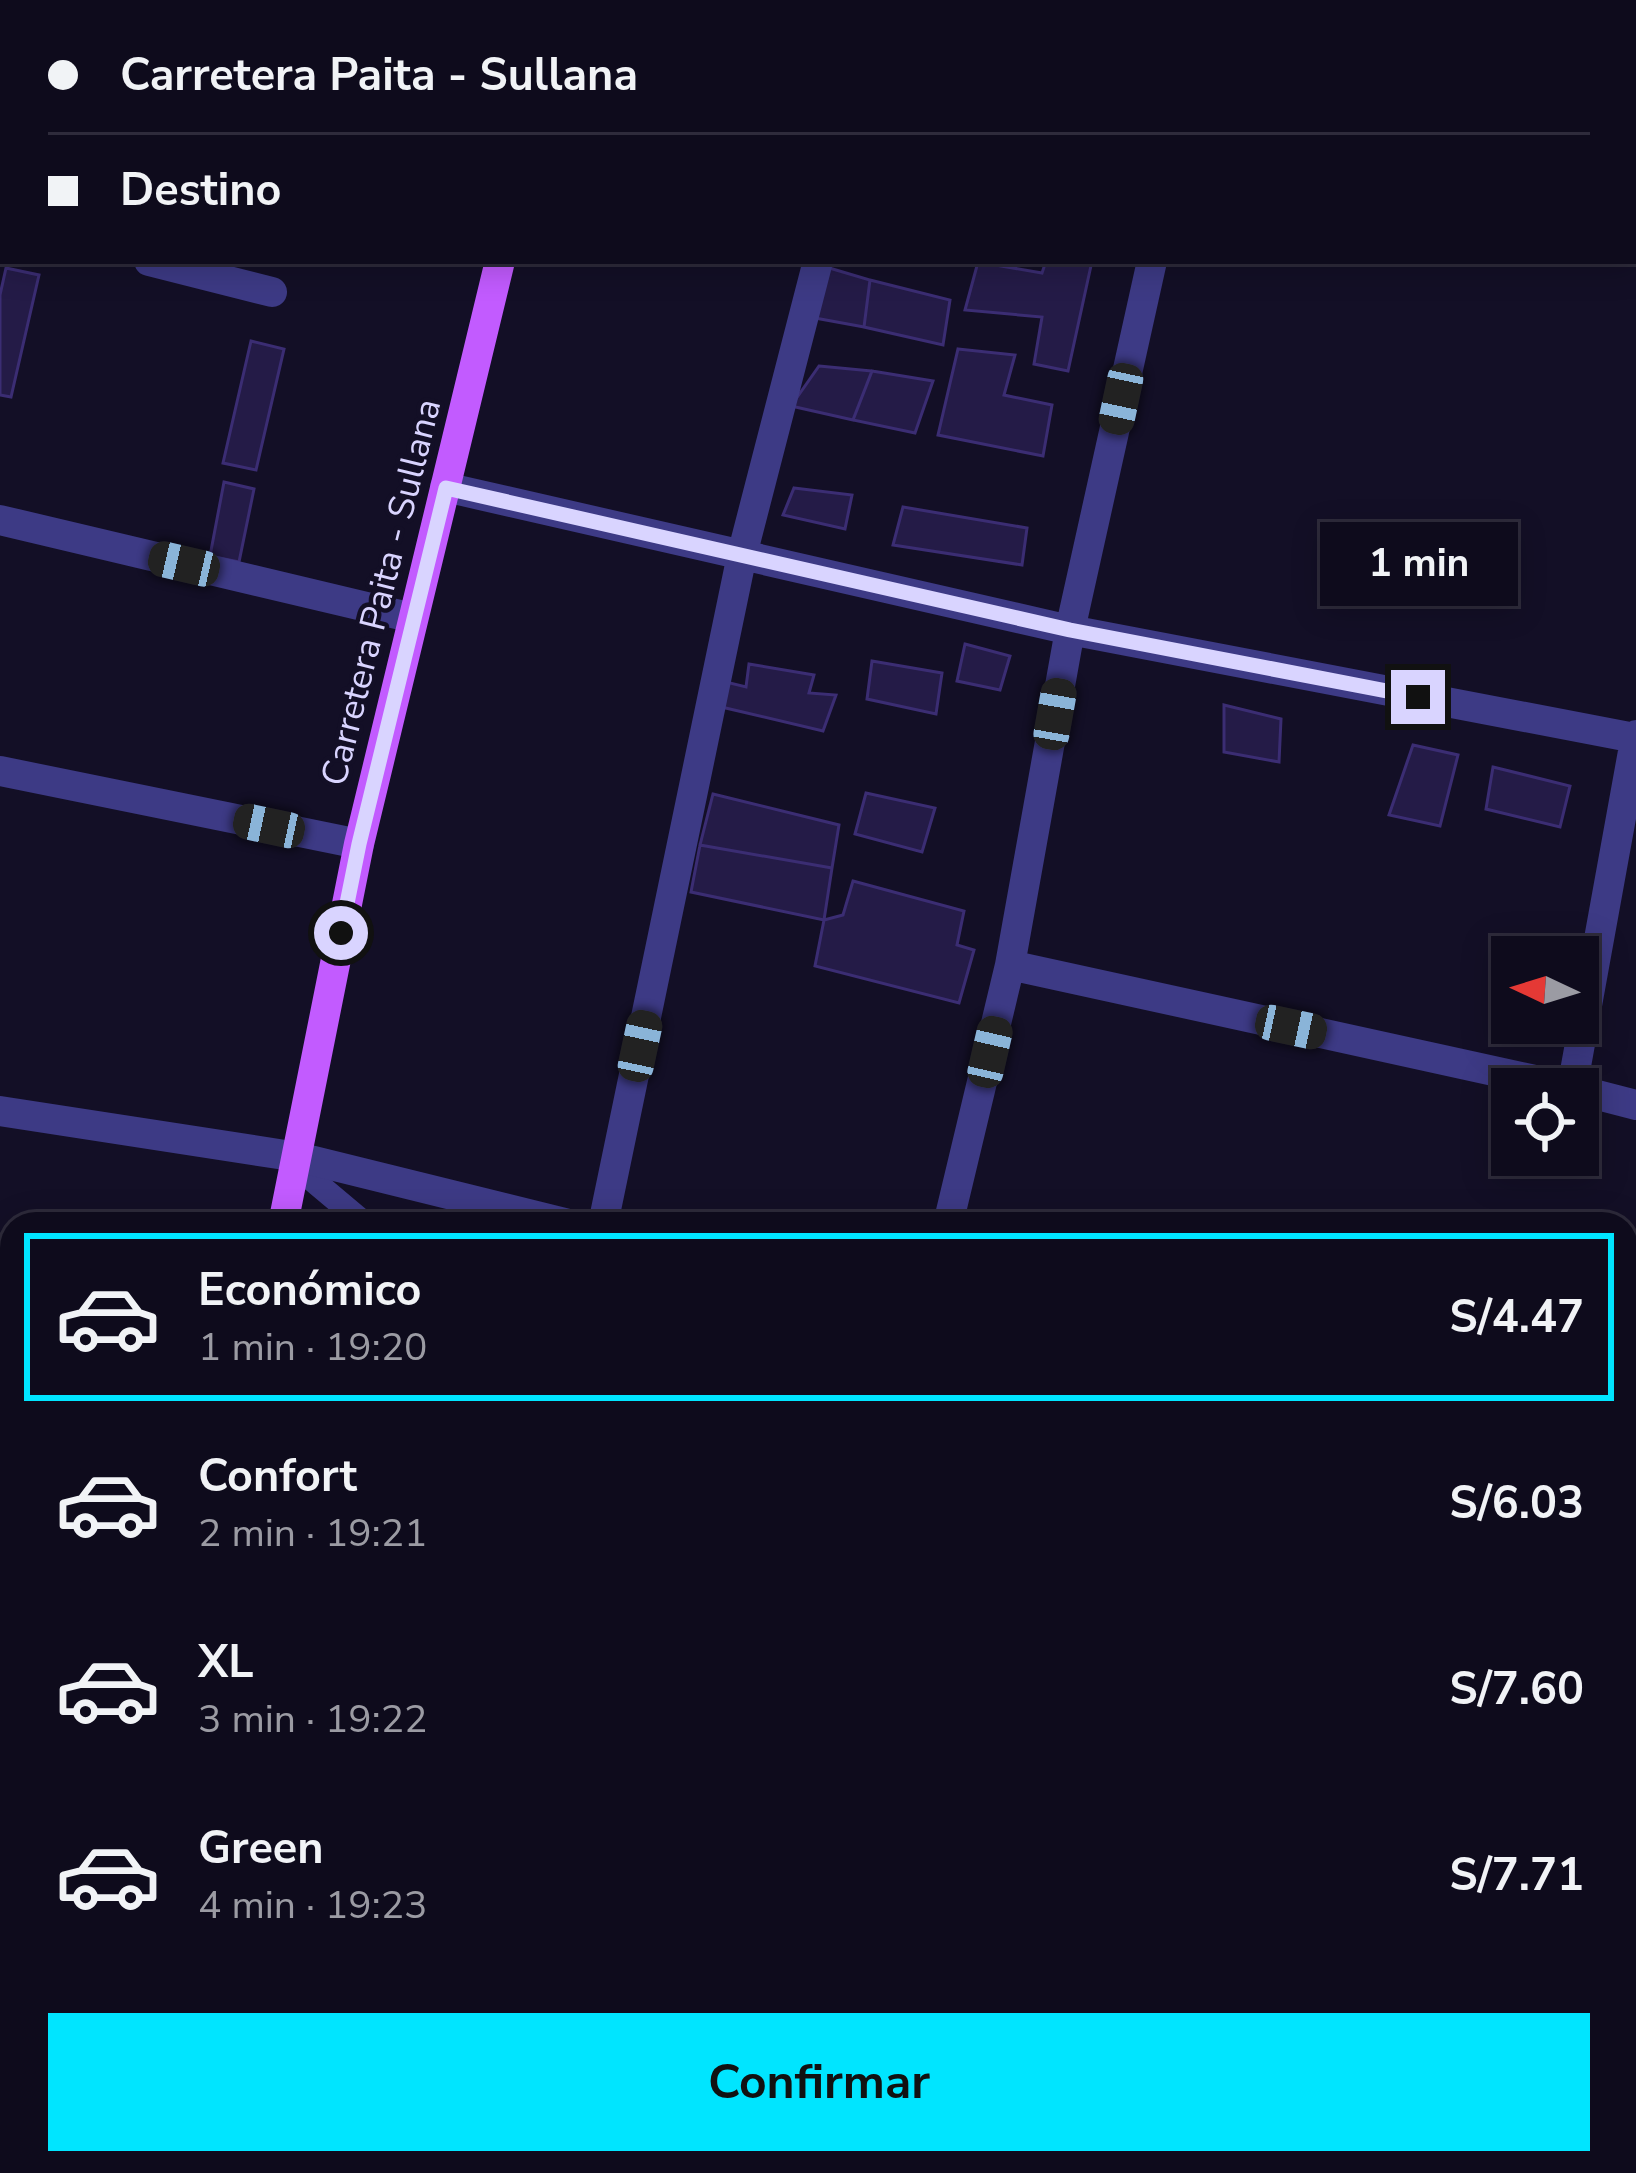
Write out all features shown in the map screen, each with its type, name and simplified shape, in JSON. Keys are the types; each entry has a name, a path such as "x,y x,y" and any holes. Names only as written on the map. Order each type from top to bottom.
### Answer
{"main road":[{"name":"Carretera Paita - Sullana","path":"286,1212 359,844 499,264"}],"street":[{"path":"161,264 272,292"},
{"path":"605,1212 742,555 817,264"},
{"path":"951,1212 1010,965 1070,630 1151,264"},
{"path":"446,488 1070,630 1636,737 1579,1068"},
{"path":"0,520 413,618"},
{"path":"0,771 359,844"},
{"path":"1010,965 1491,1071"},
{"path":"1599,1095 1636,1105"},
{"path":"0,1111 297,1161 517,1212"}],"lane":[{"path":"297,1161 351,1212"}],"building":[{"path":"977,264 1042,273 1045,264 1091,264 1068,371 1034,364 1042,317 965,310"},
{"path":"826,267 870,280 864,327 815,318"},
{"path":"6,268 39,275 11,397 0,395 0,295"},
{"path":"870,280 950,300 943,345 864,327"},
{"path":"251,341 284,349 256,470 223,463"},
{"path":"958,349 1015,355 1004,395 1052,405 1043,456 938,435"},
{"path":"819,366 872,371 853,420 791,406"},
{"path":"872,371 933,381 915,433 853,420"},
{"path":"224,482 254,489 239,562 210,556"},
{"path":"794,488 852,495 845,529 783,515"},
{"path":"903,507 1027,528 1022,565 893,545"},
{"path":"965,644 1010,656 1000,690 957,681"},
{"path":"872,661 942,673 936,714 867,699"},
{"path":"749,664 814,675 809,693 836,695 823,731 713,705 718,680 746,687"},
{"path":"1224,705 1281,719 1279,762 1224,752"},
{"path":"1413,745 1458,755 1440,826 1389,815"},
{"path":"1493,767 1570,786 1560,827 1486,809"},
{"path":"866,793 935,808 922,852 855,834"},
{"path":"713,794 839,825 832,868 700,845"},
{"path":"700,845 832,868 824,920 691,892"},
{"path":"853,881 964,911 957,945 974,950 959,1003 815,966 824,920 843,915"}],"route":[{"path":"341,933 446,488 1070,630 1418,697"}]}
